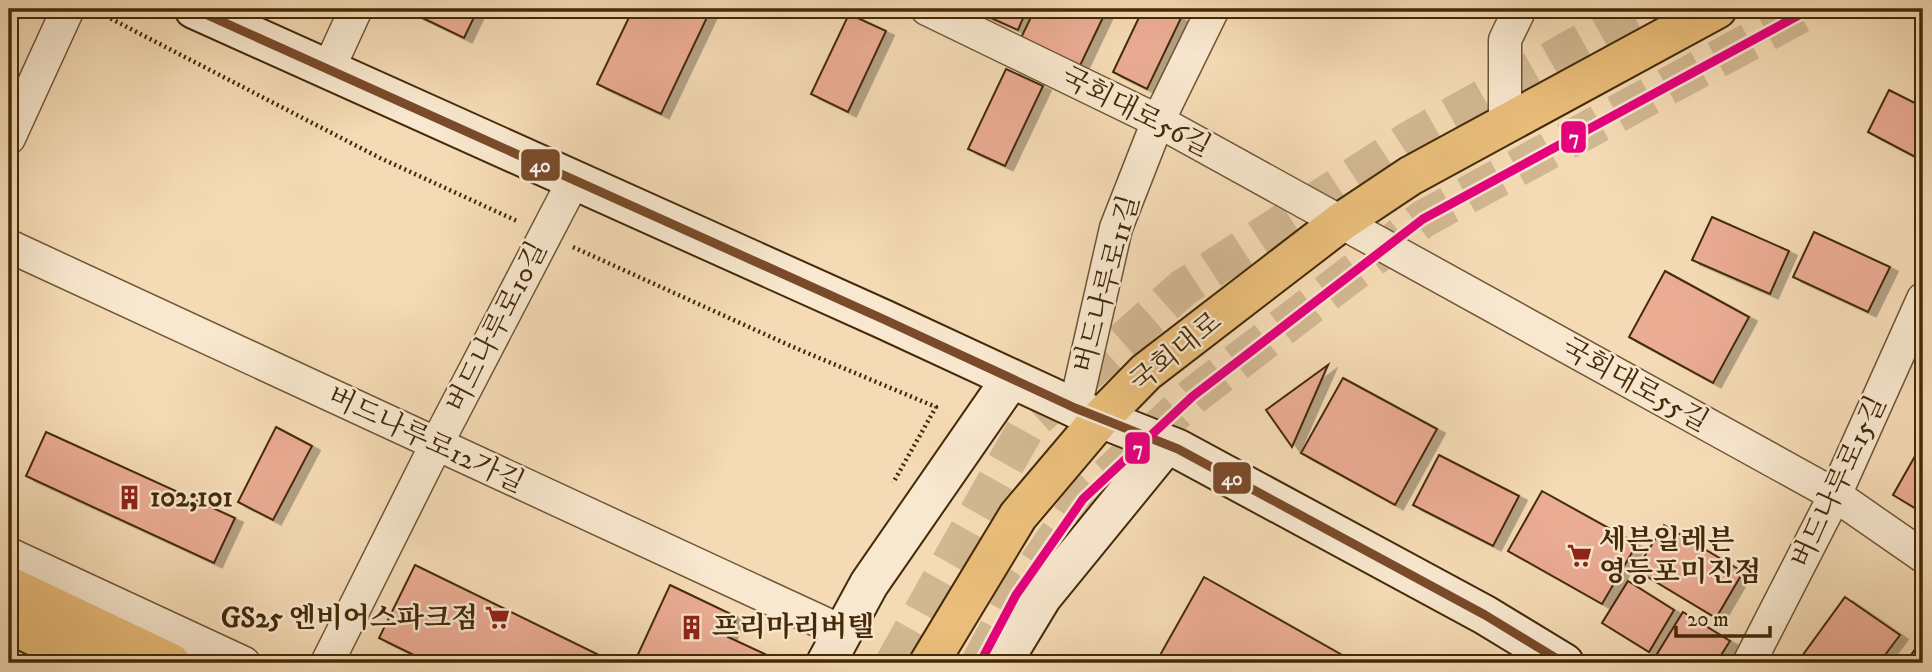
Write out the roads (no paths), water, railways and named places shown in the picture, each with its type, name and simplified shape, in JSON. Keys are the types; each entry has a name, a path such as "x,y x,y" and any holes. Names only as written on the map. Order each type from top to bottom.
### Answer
{"main road":[{"path":"194,9 1087,414 1178,449 1485,615 1564,663"},
{"name":"국회대로","path":"929,663 1017,516 1087,414 1341,222 1410,176 1717,9"},
{"path":"835,647 869,584 1012,379"},
{"path":"1002,663 1042,597 1166,445"},
{"path":"9,586 172,663"},
{"path":"9,624 92,663"}],"street":[{"path":"9,138 68,9"},
{"path":"328,69 356,9"},
{"name":"국회대로56길","path":"927,9 1158,121 1341,222"},
{"name":"버드나루로11길","path":"1087,414 1116,228 1158,121 1213,9"},
{"path":"1505,124 1505,40 1520,9"},
{"name":"버드나루로10길","path":"327,663 573,180"},
{"name":"국회대로55길","path":"1341,222 1836,495 1923,556"},
{"name":"버드나루로12가길","path":"9,246 436,445 835,647"},
{"name":"버드나루로15길","path":"1749,663 1836,495 1923,299"},
{"path":"9,554 244,663"}],"tunnel":[{"path":"894,663 1027,426 1183,288 1411,139 1642,9"},
{"path":"980,663 1016,595 1083,499 1193,396 1423,219 1810,9"}],"place":[{"name":"102;101","path":"130,497"},
{"name":"세븐일레븐 영등포미진점","path":"1579,556"},
{"name":"GS25 엔비어스파크점","path":"498,618"},
{"name":"프리마리버텔","path":"692,627"}]}
